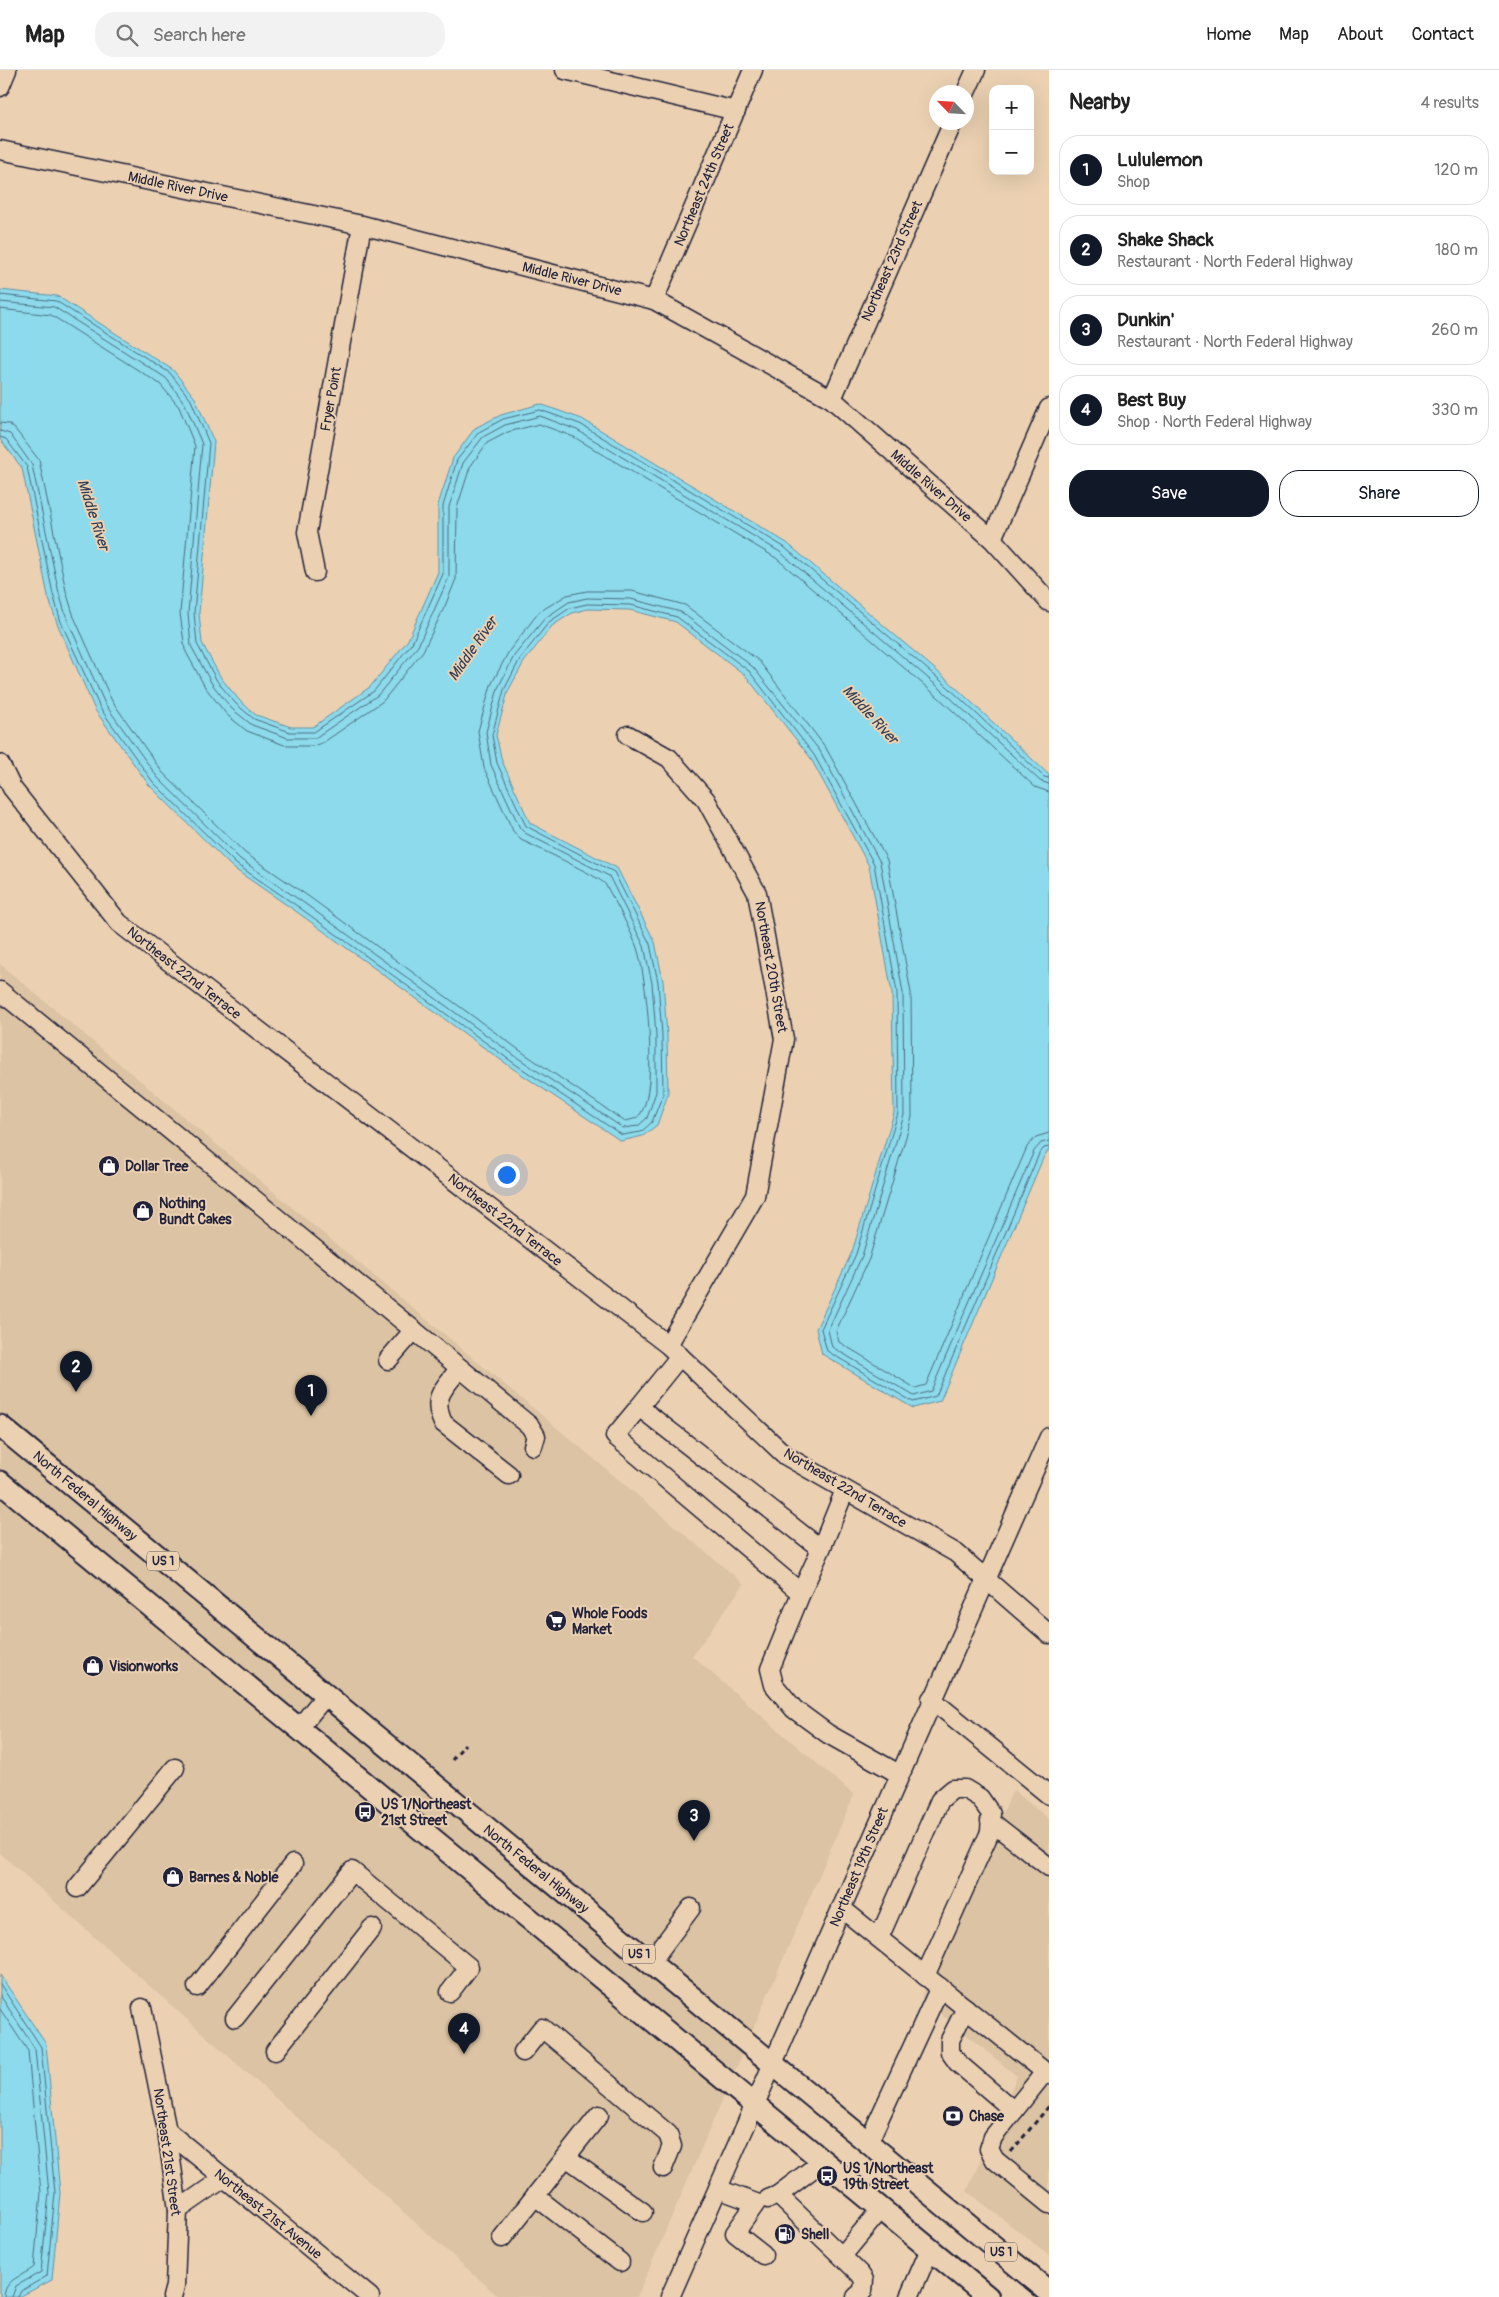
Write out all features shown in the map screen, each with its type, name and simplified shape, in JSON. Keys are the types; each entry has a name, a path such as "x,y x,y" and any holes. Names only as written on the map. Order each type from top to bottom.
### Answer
{"main road":[{"name":"North Federal Highway","path":"0,1426 1049,2292"},
{"path":"0,1482 988,2297"}],"street":[{"path":"0,87 7,70"},
{"path":"565,70 736,111"},
{"name":"Northeast 24th Street","path":"654,300 753,70"},
{"path":"969,85 976,70"},
{"name":"Northeast 23rd Street","path":"832,399 950,130"},
{"name":"Middle River Drive","path":"0,150 362,225 654,300 832,399 992,539 1049,602"},
{"name":"Fryer Point","path":"315,572 308,532 362,225"},
{"path":"992,539 1049,408"},
{"name":"Northeast 20th Street","path":"628,736 669,758 706,800 757,893 784,1039 755,1196 674,1350 639,1407 615,1436 801,1593"},
{"name":"Northeast 22nd Terrace","path":"0,764 12,788 119,924 674,1350 786,1456 956,1553 1049,1634"},
{"path":"0,990 530,1426 536,1436 533,1446"},
{"path":"388,1360 414,1330"},
{"path":"460,1368 438,1395 437,1410 443,1423 509,1475"},
{"path":"639,1407 821,1549"},
{"name":"Northeast 19th Street","path":"670,2297 774,2064 931,1699 1049,1437"},
{"path":"845,1490 770,1669 774,1685 794,1709 828,1734 899,1774"},
{"path":"299,1728 326,1696"},
{"path":"931,1699 1049,1795"},
{"path":"77,1888 175,1768"},
{"path":"879,1938 940,1800 952,1789 965,1789 980,1798 991,1814 990,1832 926,1976"},
{"path":"990,1821 1049,1867"},
{"path":"197,1987 293,1864"},
{"path":"235,2018 352,1871 469,1966 450,1992"},
{"path":"650,1963 691,1908"},
{"path":"841,1908 1047,2074 993,2137 989,2150 1001,2164 1049,2204"},
{"path":"275,2051 372,1928"},
{"path":"868,2143 940,1987"},
{"name":"Northeast 21st Street","path":"142,2008 166,2131 178,2210 175,2286 172,2297"},
{"path":"966,2008 950,2040 950,2052 958,2063 1014,2111"},
{"path":"523,2052 542,2028 668,2134 672,2146 663,2168"},
{"path":"502,2238 599,2115"},
{"name":"Northeast 21st Avenue","path":"166,2131 370,2297"},
{"path":"566,2157 643,2212"},
{"path":"763,2255 735,2234 756,2203 778,2195 823,2161"},
{"path":"178,2210 224,2178"},
{"path":"718,2189 756,2203"},
{"path":"778,2195 860,2274 864,2280 863,2291 856,2297"},
{"path":"535,2196 620,2262"},
{"path":"842,2256 881,2209"},
{"path":"908,2297 930,2249"}],"path":[{"path":"452,1760 465,1744"},
{"path":"1001,2164 1049,2106"}],"shaded area":[{"path":"0,964 744,1584 692,1656 854,1795 637,2297 499,2297 0,1853"},
{"path":"1013,1790 1049,1819 1049,2255 967,2191 1017,2076 921,1998"}],"water":[{"name":"Middle River","path":"0,290 57,296 173,370 195,398 214,442 199,613 202,643 221,678 240,701 256,715 291,727 313,727 370,687 408,640 438,572 438,505 453,458 475,428 501,415 540,404 582,419 787,543 951,683 1049,775 1049,1150 1044,1156 940,1401 913,1408 822,1354 816,1329 852,1252 894,1113 892,993 869,866 810,757 745,675 676,622 630,610 587,609 572,613 552,626 524,662 508,691 496,735 502,761 530,823 617,868 655,942 663,981 667,1035 668,1094 657,1125 643,1136 621,1141 512,1068 297,912 233,868 149,785 95,710 57,623 48,596 22,468 0,439"},
{"path":"0,1975 46,2044 60,2193 52,2280 19,2297 0,2297"}],"place":[{"name":"Dollar Tree","path":"109,1166"},
{"name":"Nothing Bundt Cakes","path":"143,1211"},
{"name":"Shake Shack","path":"76,1392"},
{"name":"Lululemon","path":"311,1416"},
{"name":"Whole Foods Market","path":"556,1621"},
{"name":"Visionworks","path":"93,1666"},
{"name":"US 1/Northeast 21st Street","path":"365,1812"},
{"name":"Dunkin'","path":"694,1841"},
{"name":"Barnes & Noble","path":"173,1877"},
{"name":"Best Buy","path":"464,2054"},
{"name":"Chase","path":"953,2116"},
{"name":"US 1/Northeast 19th Street","path":"827,2176"},
{"name":"Shell","path":"785,2234"}]}
